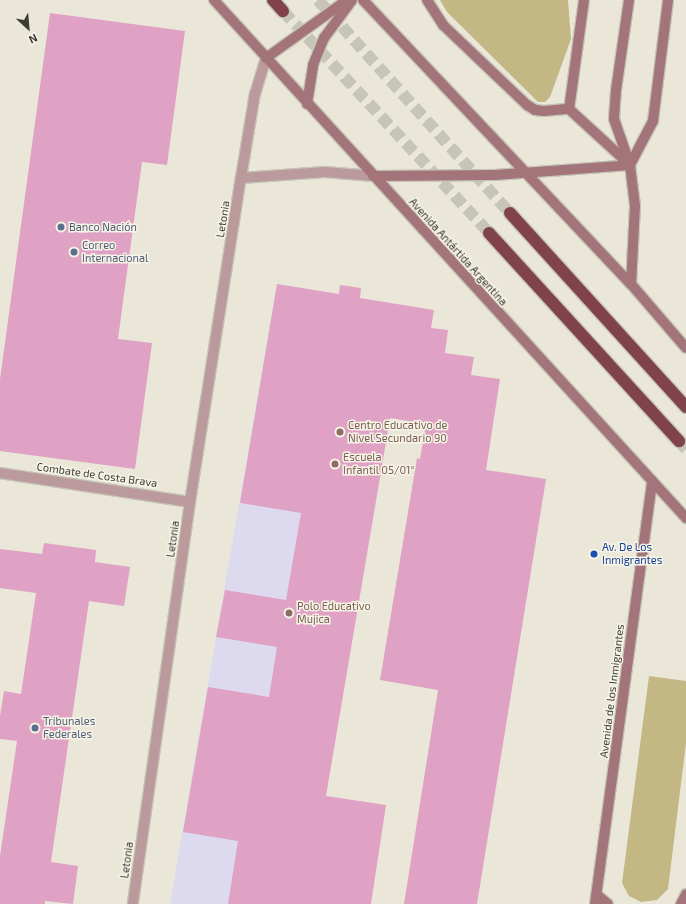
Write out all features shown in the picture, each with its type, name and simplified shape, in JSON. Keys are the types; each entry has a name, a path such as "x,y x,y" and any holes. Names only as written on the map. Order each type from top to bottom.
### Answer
{"highway":[{"path":"273,0 283,11"},
{"path":"510,213 686,408"},
{"path":"489,233 678,441"}],"main road":[{"name":"Avenida Antártida Argentina","path":"214,0 307,104 686,518"},
{"path":"266,58 347,0"},
{"path":"307,104 313,65 324,38 352,0"},
{"path":"363,0 524,173 631,284 686,348"},
{"path":"427,0 443,25 526,105 535,110 544,111 569,108 630,165"},
{"path":"569,108 584,0"},
{"path":"629,0 616,90 614,119 630,165 635,206 631,284"},
{"path":"630,165 652,121 668,0"},
{"path":"373,176 524,173 630,165"},
{"name":"Avenida de los Inmigrantes","path":"596,899 652,481"},
{"path":"680,904 686,893"},
{"path":"684,904 686,893"},
{"path":"596,899 608,904"}],"street":[{"name":"Letonia","path":"133,904 190,502 255,93 266,58"},
{"path":"241,178 326,172 373,176"},
{"name":"Combate de Costa Brava","path":"0,473 190,502"}],"shaded area":[{"path":"440,0 568,0 571,39 550,97 545,102 538,102 447,12"},
{"name":"Polo Educativo Mujica","path":"277,284 337,294 399,367 307,904 170,904"},
{"path":"649,676 686,681 686,743 668,889 657,900 641,902 629,896 622,883"}],"building":[{"name":"Correo Internacional","path":"50,13 185,31 167,165 142,162 118,339 152,343 135,469 0,451 0,379"},
{"path":"277,284 339,294 340,285 361,288 360,298 434,310 431,328 448,330 445,353 474,357 471,375 500,379 486,470 546,479 477,904 404,904 438,690 380,680 417,458 420,459 426,424 390,418 326,796 386,805 371,904 228,904 238,841 183,832 208,687 269,697 277,647 216,637 225,590 286,600 301,513 240,503"},
{"name":"Tribunales Federales","path":"44,543 96,550 95,562 130,567 124,606 89,601 51,862 78,866 73,904 45,901 45,904 0,904 0,856 17,741 0,739 0,716 4,691 21,694 36,593 0,588 0,549 42,554"}],"tunnel":[{"path":"318,0 510,213"},
{"path":"283,11 489,233"},
{"path":"679,441 686,449"}],"place":[{"name":"Banco Nación","path":"61,227"},
{"name":"Correo Internacional","path":"74,252"},
{"name":"Centro Educativo de Nivel Secundario 90","path":"340,432"},
{"name":"Escuela Infantil 05/01°","path":"335,464"},
{"name":"Av. De Los Inmigrantes","path":"594,554"},
{"name":"Polo Educativo Mujica","path":"289,613"},
{"name":"Tribunales Federales","path":"35,728"}]}
